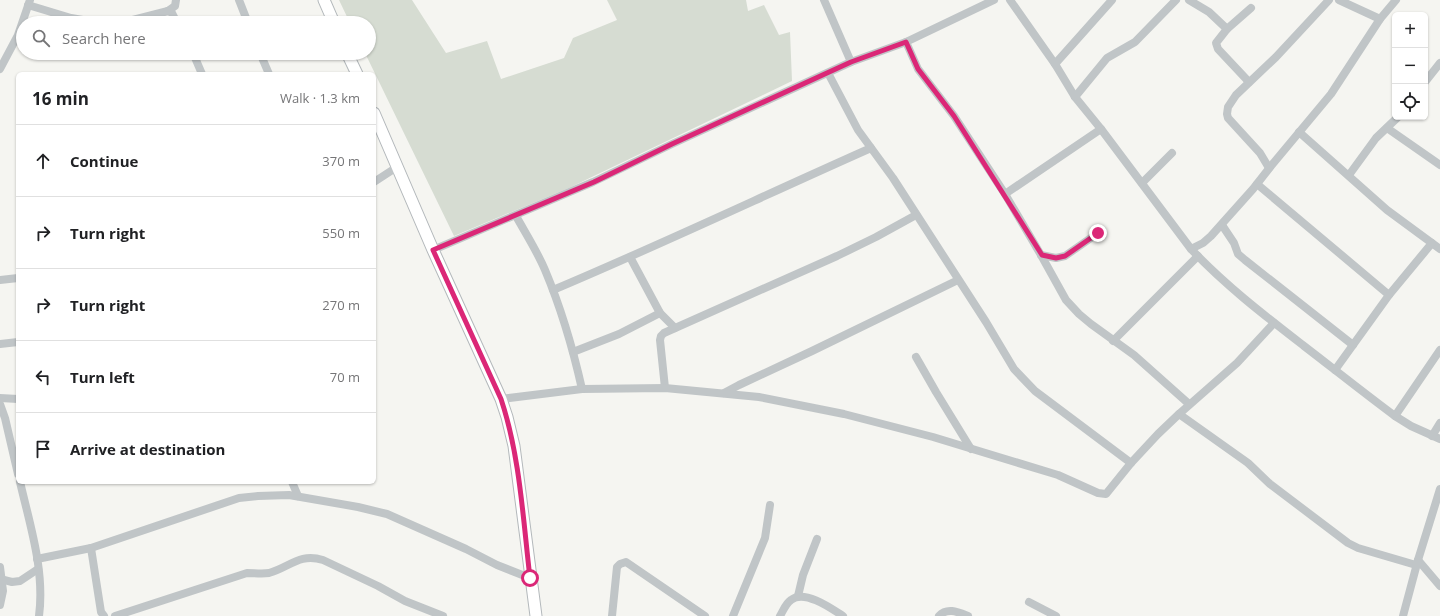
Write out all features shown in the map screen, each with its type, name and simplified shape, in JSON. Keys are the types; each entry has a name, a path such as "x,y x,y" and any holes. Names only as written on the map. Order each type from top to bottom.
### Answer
{"main road":[{"path":"324,0 331,16"},
{"path":"350,60 356,72"},
{"path":"376,123 501,399 507,417 514,446 536,616"}],"street":[{"path":"148,16 168,11 174,6 176,0"},
{"path":"239,0 245,16"},
{"path":"824,0 851,62"},
{"path":"433,250 594,182 672,144 851,62 906,42 994,0"},
{"path":"1010,0 1055,64 1075,97 1101,129 1191,249 1198,256 1229,286 1274,323 1395,416 1411,426 1436,437 1440,423"},
{"path":"1055,64 1112,0"},
{"path":"1075,97 1107,58 1135,42 1176,0"},
{"path":"1189,0 1209,12 1227,29"},
{"path":"1269,168 1260,153 1227,114 1228,107 1230,102 1276,57 1329,0"},
{"path":"1339,0 1380,19"},
{"path":"1191,249 1203,243 1222,225 1257,184 1331,94 1380,19 1396,0"},
{"path":"24,16 29,2 66,16"},
{"path":"1249,82 1216,46 1218,40 1227,29 1251,8"},
{"path":"168,11 172,13 174,16"},
{"path":"1,66 16,39"},
{"path":"906,42 918,69 954,116 1005,194 1042,255 1066,300 1079,314 1113,341 1134,354 1189,404"},
{"path":"196,60 201,72"},
{"path":"263,60 268,72"},
{"path":"1428,78 1440,63"},
{"path":"828,73 858,130 893,178 1020,377 1035,391 1131,463"},
{"path":"1349,175 1376,138 1395,120"},
{"path":"1387,128 1440,165"},
{"path":"1005,194 1101,129"},
{"path":"1299,132 1388,210 1440,249"},
{"path":"553,290 630,257 746,203 871,148"},
{"path":"1142,183 1172,153"},
{"path":"376,181 397,167"},
{"path":"1257,184 1389,295"},
{"path":"665,388 660,340 664,333 844,252 876,237 916,215"},
{"path":"516,216 544,268 553,290 574,352 582,389"},
{"path":"1222,225 1234,243 1238,254 1353,346"},
{"path":"1042,255 1056,258 1065,256 1098,233"},
{"path":"1335,370 1389,295 1432,243"},
{"path":"1113,341 1198,256"},
{"path":"630,257 660,313 675,328"},
{"path":"0,280 16,278"},
{"path":"724,393 958,280"},
{"path":"574,352 619,334 660,313"},
{"path":"501,399 582,389 665,388 759,397 844,414 933,437 1058,475 1106,494 1131,463 1179,414 1237,363 1274,323"},
{"path":"0,344 16,342"},
{"path":"1395,416 1440,350"},
{"path":"916,357 971,448"},
{"path":"0,398 16,400"},
{"path":"0,404 2,419 16,467"},
{"path":"1179,414 1248,463 1270,484 1348,543 1358,548 1417,562 1440,586"},
{"path":"20,484 37,559 40,594 39,616"},
{"path":"293,484 298,496"},
{"path":"1403,616 1417,562 1440,489"},
{"path":"37,559 91,548 239,498 272,495 298,496 358,507 393,516 466,549 497,565 530,578"},
{"path":"734,616 765,538 770,505"},
{"path":"798,596 803,575 816,540"},
{"path":"91,548 101,612 104,616"},
{"path":"115,616 247,573 268,573 302,558 316,558 323,560 378,586 405,601 443,616"},
{"path":"612,616 617,567 626,562 704,616"},
{"path":"0,567 3,591 0,605"},
{"path":"1,578 12,582 20,581 38,569"},
{"path":"780,616 789,600 798,596 808,598 843,616"},
{"path":"1029,602 1056,616"},
{"path":"939,616 947,611 968,616"}],"shaded area":[{"path":"339,0 412,0 446,53 487,41 501,79 564,58 573,38 617,20 607,0 746,0 748,11 764,5 779,35 790,32 792,81 571,187 454,236 376,76 376,72 374,72 368,60 376,60 376,16 347,16"}],"route":[{"path":"530,578 514,446 507,417 501,399 433,250 594,182 642,158 851,62 906,42 918,69 954,116 1005,194 1042,255 1056,258 1065,256 1098,233"}]}
